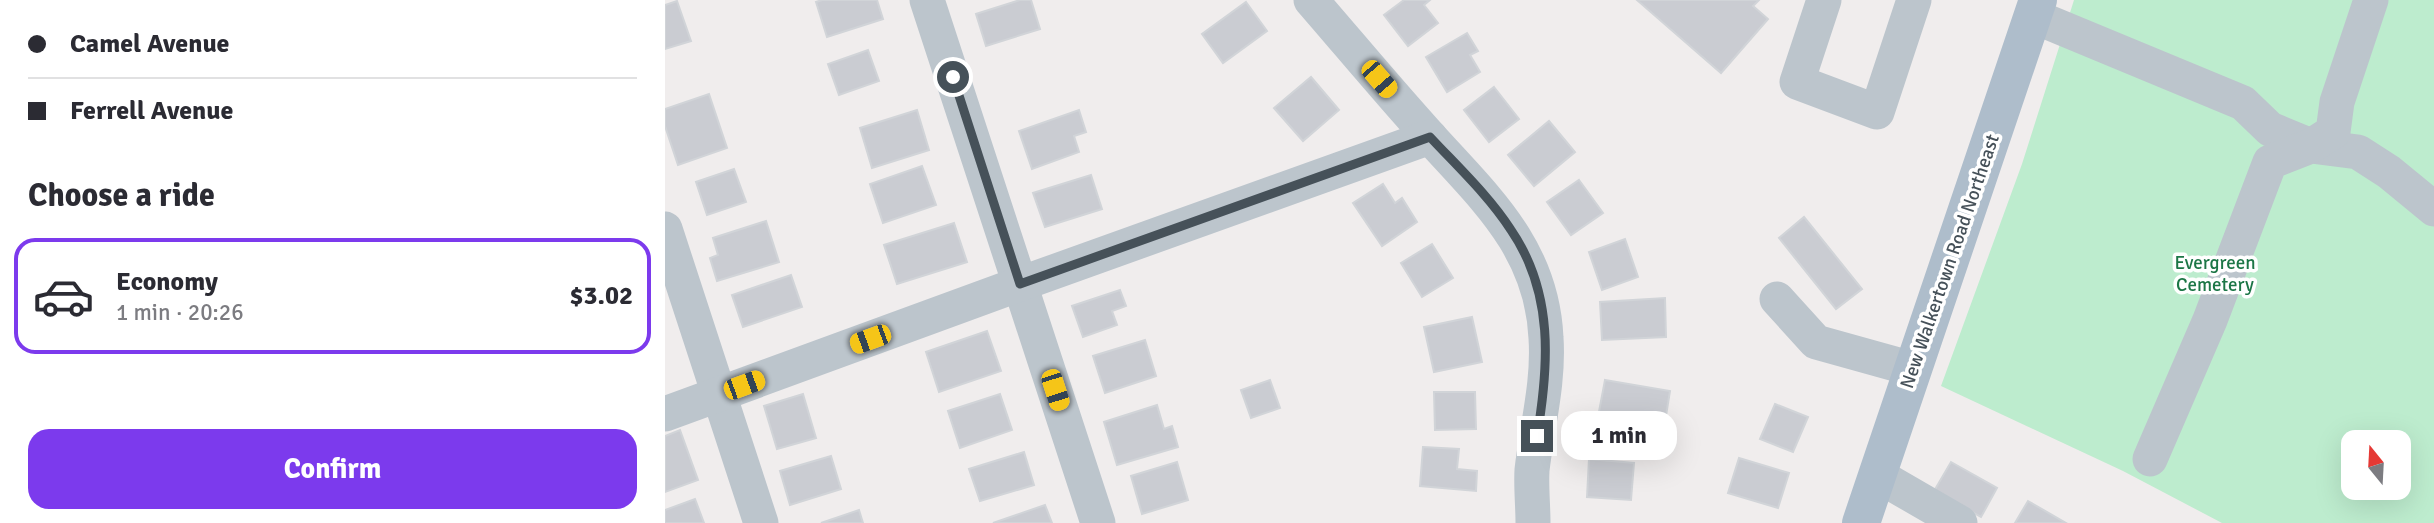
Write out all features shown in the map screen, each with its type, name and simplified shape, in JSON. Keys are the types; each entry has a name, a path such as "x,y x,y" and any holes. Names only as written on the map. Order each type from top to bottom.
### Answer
{"main road":[{"name":"New Walkertown Road Northeast","path":"1861,523 2035,8"}],"street":[{"path":"927,0 1098,523"},
{"path":"1311,0 1430,137 1482,192 1512,231 1529,265 1541,300 1546,337 1545,387 1532,473 1533,523"},
{"path":"1824,0 1797,82 1877,112 1914,0"},
{"path":"2150,459 2210,320 2270,162 2311,146 2333,132 2337,102 2371,0"},
{"path":"2035,8 2243,103 2270,129 2311,146 2358,152 2389,172 2434,209"},
{"path":"665,414 1430,137"},
{"path":"665,229 761,523"},
{"path":"1777,299 1817,342 1913,369"},
{"path":"1877,475 1960,523"}],"green space":[{"name":"Evergreen Cemetery","path":"2074,0 2434,0 2434,523 2222,523 2123,471 1941,386 2022,164"}],"building":[{"path":"877,0 883,19 827,37 816,2"},
{"path":"1020,0 1031,0 1040,29 986,46 976,14"},
{"path":"1404,0 1430,0 1424,5 1438,23 1408,46 1384,15"},
{"path":"1637,0 1759,0 1753,6 1768,19 1721,73"},
{"path":"677,1 691,41 665,49 665,5"},
{"path":"1246,2 1267,31 1223,63 1202,34"},
{"path":"1467,33 1478,51 1470,55 1480,72 1447,92 1426,57"},
{"path":"868,50 879,81 839,95 828,64"},
{"path":"1311,77 1339,110 1303,141 1274,108"},
{"path":"1494,87 1519,119 1489,142 1464,110"},
{"path":"709,94 727,148 678,165 665,126 665,109"},
{"path":"917,110 929,150 872,168 860,128"},
{"path":"1079,110 1086,132 1074,136 1079,152 1032,169 1019,131"},
{"path":"1549,121 1575,152 1534,186 1508,155"},
{"path":"922,166 936,205 883,223 870,184"},
{"path":"734,169 746,202 707,215 696,182"},
{"path":"1091,175 1102,209 1045,227 1033,193"},
{"path":"1579,180 1603,213 1571,235 1547,202"},
{"path":"1383,184 1395,203 1402,198 1417,222 1382,246 1353,203"},
{"path":"1804,217 1862,289 1836,309 1779,238"},
{"path":"766,221 779,262 717,281 710,258 718,255 713,238"},
{"path":"954,223 967,262 897,284 884,245"},
{"path":"1625,239 1638,277 1602,290 1589,252"},
{"path":"1432,244 1453,278 1422,297 1401,263"},
{"path":"791,275 802,307 743,327 732,295"},
{"path":"1120,290 1126,306 1112,311 1117,325 1083,337 1072,306"},
{"path":"1665,298 1666,337 1602,340 1600,302"},
{"path":"1472,317 1482,362 1434,372 1424,327"},
{"path":"987,331 1001,371 939,392 926,352"},
{"path":"1145,340 1156,376 1105,393 1093,356"},
{"path":"1270,380 1280,408 1251,418 1241,390"},
{"path":"1605,380 1670,391 1664,428 1598,417"},
{"path":"1434,392 1475,392 1476,429 1435,430"},
{"path":"803,394 816,438 777,449 764,406"},
{"path":"1000,394 1012,430 960,448 948,411"},
{"path":"1775,404 1808,417 1793,452 1760,439"},
{"path":"1157,405 1164,429 1172,426 1178,447 1117,465 1104,422"},
{"path":"680,430 698,480 665,492 665,436"},
{"path":"1423,447 1459,449 1457,469 1477,471 1476,491 1420,486"},
{"path":"1024,452 1034,485 980,501 969,469"},
{"path":"831,456 841,489 790,505 780,471"},
{"path":"1739,458 1789,473 1778,508 1728,493"},
{"path":"1589,459 1634,463 1631,500 1587,497"},
{"path":"1177,462 1188,500 1142,514 1131,476"},
{"path":"1951,462 1997,488 1981,517 1934,491"},
{"path":"695,499 704,523 665,523 665,510"},
{"path":"2028,501 2066,523 2015,523"},
{"path":"1045,505 1052,523 993,523"},
{"path":"859,510 863,523 821,523"}],"route":[{"path":"953,77 1020,284 1430,137 1482,192 1512,231 1529,265 1541,300 1546,337 1545,387 1537,436"}]}
